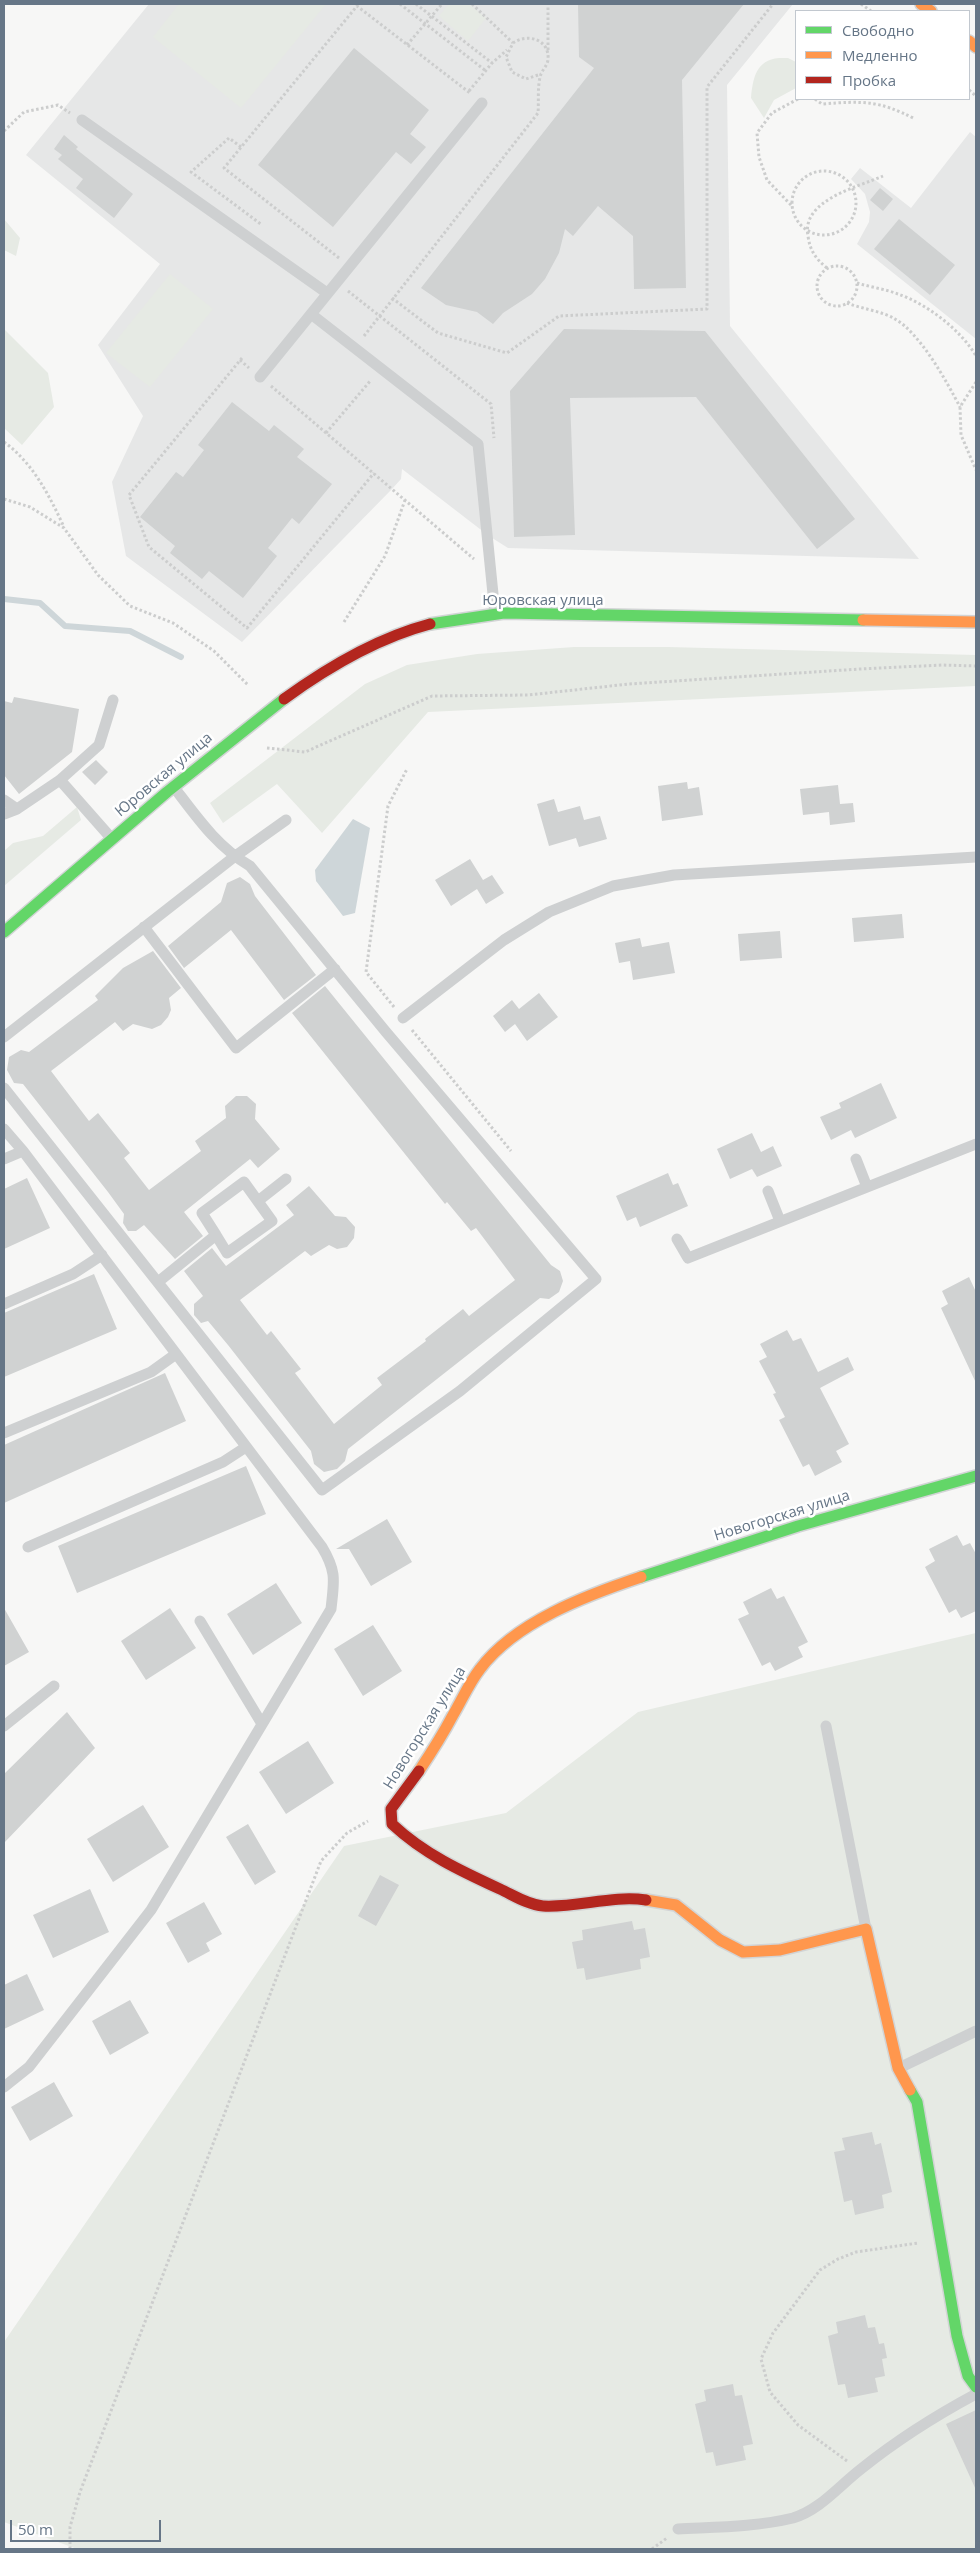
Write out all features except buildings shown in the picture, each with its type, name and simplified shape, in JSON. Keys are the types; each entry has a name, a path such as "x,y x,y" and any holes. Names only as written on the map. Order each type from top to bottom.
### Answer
{"street":[{"name":"Юровская улица","path":"4,932 173,786 275,704 301,686 367,649 418,627 466,617 495,615 976,622"},
{"name":"Новогорская улица","path":"866,1929 780,1950 744,1952 720,1940 676,1904 631,1898 542,1906 514,1896 446,1864 410,1841 392,1824 391,1809 426,1761 449,1723 464,1691 486,1661 515,1636 550,1614 626,1582 729,1548 856,1508 976,1476"},
{"path":"866,1929 898,2068 917,2102 957,2336 968,2376 976,2387"}],"lane":[{"path":"260,377 482,103"},
{"path":"82,120 327,294"},
{"path":"310,314 478,444 495,615"},
{"path":"4,814 16,809 60,780 99,745 113,700"},
{"path":"60,780 112,839"},
{"path":"4,1088 322,1490 460,1392 596,1279 334,969 250,866 234,857 213,837 173,786"},
{"path":"4,800 16,809"},
{"path":"4,1038 234,857 286,820"},
{"path":"402,1018 512,935 549,912 613,886 674,876 976,857"},
{"path":"144,927 236,1048 334,969"},
{"path":"4,1129 23,1151 322,1547 333,1566 331,1609 151,1910 29,2067 4,2086"},
{"path":"677,1239 688,1258 976,1144"},
{"path":"4,1159 23,1151"},
{"path":"856,1159 868,1187"},
{"path":"258,1201 286,1179"},
{"path":"244,1182 272,1220 227,1253 216,1235 202,1213 244,1182"},
{"path":"768,1191 780,1221"},
{"path":"158,1282 216,1235"},
{"path":"4,1304 73,1274 102,1255"},
{"path":"4,1433 151,1372 176,1354"},
{"path":"28,1547 223,1462 246,1447"},
{"path":"200,1621 262,1724"},
{"path":"4,1726 54,1686"},
{"path":"826,1726 866,1929"},
{"path":"898,2068 976,2031"},
{"path":"678,2529 732,2526 794,2518 828,2498 860,2470 927,2420 976,2394"}],"path":[{"path":"400,4 486,71"},
{"path":"416,4 492,63"},
{"path":"408,45 442,4"},
{"path":"472,4 512,42"},
{"path":"370,341 363,336 538,114 541,74 548,61 548,4"},
{"path":"392,298 438,333 507,353 559,316 707,309 707,87 773,4"},
{"path":"350,266 224,168 358,5 482,103"},
{"path":"541,74 526,79 518,77 507,65 508,50 512,42 526,37 533,38 545,46 548,53"},
{"path":"469,92 492,63 508,50"},
{"path":"791,205 780,196 767,180 759,157 757,133 772,113 796,100"},
{"path":"816,100 822,104 868,102 892,107 915,119"},
{"path":"4,131 24,112 58,105 82,120"},
{"path":"241,147 229,138 191,172 268,230"},
{"path":"807,231 826,236 845,228 855,211 856,201 852,188 841,176 832,172 812,173 796,186 791,205 794,215 807,231 814,258 827,268 842,266 854,275 857,283 856,291 847,303"},
{"path":"807,231 811,215 824,202 882,176"},
{"path":"827,268 818,280 820,296 832,305 847,303 896,319 918,341 936,365 960,407 961,435 976,470"},
{"path":"857,283 900,294 952,326 969,344 976,356"},
{"path":"374,474 247,628 149,547 129,495 241,359 326,434 374,474 405,500 475,559 477,567"},
{"path":"326,434 381,368"},
{"path":"960,407 976,382"},
{"path":"4,442 18,452 48,492 64,528 98,575 130,606 173,623 214,652 248,685"},
{"path":"4,499 30,507 64,528"},
{"path":"344,622 385,556 405,500"},
{"path":"267,748 305,752 432,696 528,695 629,684 860,669 942,665 976,666"},
{"path":"406,769 388,806 366,972 512,1154"},
{"path":"70,2549 70,2527 80,2492 321,1861 348,1833 391,1809"},
{"path":"860,2470 798,2425 770,2392 761,2360 772,2333 820,2270 838,2259 856,2252 940,2239"}],"shaded area":[{"path":"149,4 793,4 727,85 730,326 919,559 508,548 489,536 402,469 401,479 392,489 242,642 126,556 112,482 143,416 98,345 160,264 26,155"},
{"path":"179,4 326,4 241,108 153,37"},
{"path":"449,4 469,4 486,18 468,41 439,16"},
{"path":"788,58 795,62 795,89 774,100 764,118 751,98 757,71 765,62 771,59"},
{"path":"970,132 976,137 976,339 857,244 869,222 870,212 865,194 851,179 860,168 911,208"},
{"path":"4,219 20,238 16,256 4,250"},
{"path":"170,274 213,309 150,387 106,353"},
{"path":"4,329 48,373 54,407 22,445 4,428"},
{"path":"574,647 668,647 976,655 976,686 428,712 322,833 277,784 223,823 210,803 365,684 407,665 477,654"},
{"path":"77,807 81,820 4,886 4,851 13,843 43,836"},
{"path":"353,819 370,828 355,913 343,916 316,881 315,870"},
{"path":"976,1633 976,2549 77,2549 4,2522 4,2342 344,1846 506,1813 638,1712"}],"waterway":[{"path":"4,599 40,603 65,626 130,631 181,657"}],"traffic: fast":[{"path":"430,624 504,613 863,620"},
{"path":"4,932 167,792 284,699"},
{"path":"641,1577 798,1526 976,1476"},
{"path":"910,2090 917,2102 957,2336 968,2376 976,2387"}],"traffic: slow":[{"path":"921,4 930,10"},
{"path":"970,42 976,47"},
{"path":"863,620 976,622"},
{"path":"419,1771 472,1680 495,1652 512,1637 553,1612 598,1592 641,1577"},
{"path":"646,1900 676,1905 720,1940 743,1952 780,1950 866,1929 898,2068 910,2090"}],"traffic: jam":[{"path":"284,699 318,676 372,645 430,624"},
{"path":"419,1771 391,1809 392,1824 404,1835 443,1861 537,1905 556,1906 620,1899 646,1900"}]}
